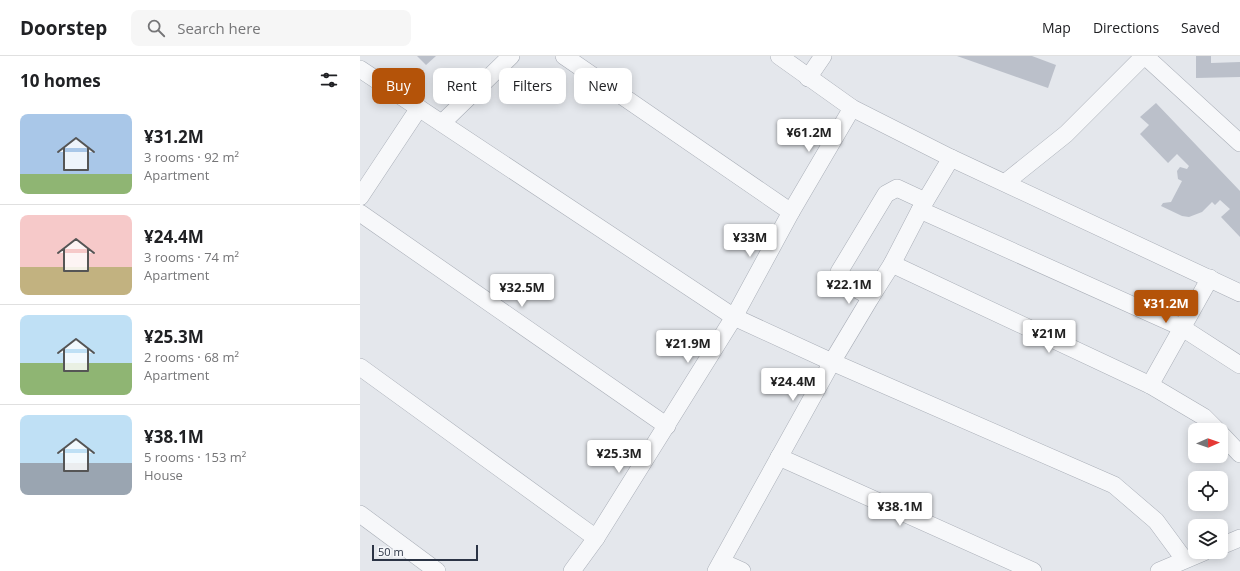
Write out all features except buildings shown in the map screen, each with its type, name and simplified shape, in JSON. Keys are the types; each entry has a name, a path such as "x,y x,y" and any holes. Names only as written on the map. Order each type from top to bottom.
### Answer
{"street":[{"path":"442,123 511,56"},
{"path":"564,56 791,212"},
{"path":"780,56 808,78 852,108 951,158 1006,182 1240,293"},
{"path":"808,78 823,56"},
{"path":"1006,182 1066,134 1144,56 1240,143"},
{"path":"360,69 734,317 832,362 1114,485 1156,521 1184,559"},
{"path":"360,197 419,108"},
{"path":"572,571 596,538 734,317 791,212 852,108"},
{"path":"742,571 719,566 778,457 832,362 870,297 892,264 923,205 951,158"},
{"path":"870,297 842,282 839,272 886,194 897,188 923,205 1181,327 1240,365"},
{"path":"360,213 667,426"},
{"path":"892,264 1150,385 1204,417 1210,423"},
{"path":"1150,385 1181,327 1210,278"},
{"path":"360,367 596,538"},
{"path":"1228,441 1240,454"},
{"path":"778,457 1033,571"},
{"path":"360,514 438,571"},
{"path":"1228,543 1240,538"},
{"path":"1159,571 1188,558"}]}
